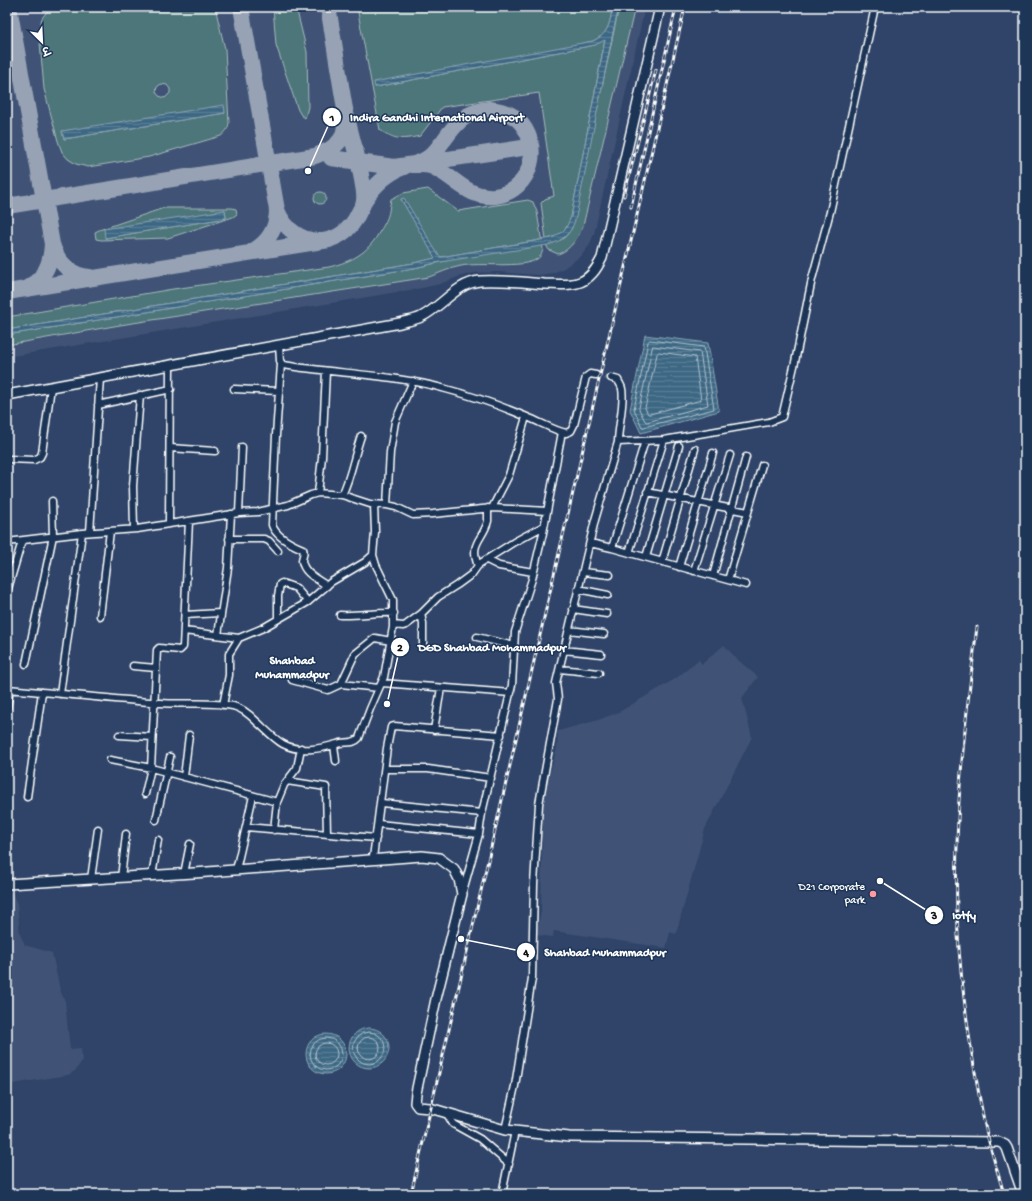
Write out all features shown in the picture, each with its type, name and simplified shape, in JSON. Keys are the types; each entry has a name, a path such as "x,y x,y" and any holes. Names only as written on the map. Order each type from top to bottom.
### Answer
{"street":[{"path":"7,395 400,323 421,317 462,286 472,283 501,281 561,285 578,283 591,275 598,267 602,258 660,7"},
{"path":"618,442 664,440 768,422 782,416 812,279 830,212 875,7"},
{"path":"279,345 281,364 273,528 284,539 304,549 302,561 306,571 327,586"},
{"path":"281,364 413,381 493,404 566,433 571,431 574,425 586,377 590,374 596,375"},
{"path":"169,524 170,365"},
{"path":"318,493 322,457 326,371"},
{"path":"90,532 100,378"},
{"path":"505,1130 515,1086 532,978 534,884 539,804 558,699 556,683 573,609 584,572 596,517 618,442 623,396 622,388 618,380 611,378"},
{"path":"387,505 390,452 394,422 413,381"},
{"path":"7,459 34,460 40,457 51,387"},
{"path":"98,405 171,389"},
{"path":"234,389 279,391"},
{"path":"134,529 133,486 140,395"},
{"path":"478,566 475,553 478,540 487,522 490,508 509,475 526,417"},
{"path":"562,432 544,526 533,572 516,628 511,693 500,735 492,778 482,813 479,834 462,894 436,999 415,1103 418,1107 430,1108 505,1130 575,1137 999,1142 1007,1148 1024,1194"},
{"path":"342,495 348,482 361,436"},
{"path":"612,548 645,440"},
{"path":"629,553 664,440"},
{"path":"646,557 679,446"},
{"path":"239,513 242,447"},
{"path":"170,448 215,451"},
{"path":"662,562 695,449"},
{"path":"679,567 713,453"},
{"path":"694,571 730,455"},
{"path":"713,576 746,457"},
{"path":"728,580 762,465"},
{"path":"647,492 748,512"},
{"path":"7,542 90,532 134,529 274,509 318,493 342,495 374,505 396,507 413,515 428,515 490,508 547,510"},
{"path":"26,664 53,536 52,501"},
{"path":"7,708 8,689 154,703 234,706 248,714 284,745 314,749 342,742 352,743 359,738 384,677 393,625 393,600 384,584 373,555 374,505"},
{"path":"218,635 220,613 228,568 231,514"},
{"path":"145,794 151,768 158,648 180,650 183,648 188,521"},
{"path":"393,625 404,626 421,614 438,597 472,574 478,566 514,542 544,526"},
{"path":"100,616 110,531"},
{"path":"60,694 82,533"},
{"path":"229,539 264,538 269,541 278,551"},
{"path":"7,592 22,540"},
{"path":"589,547 612,548 746,585"},
{"path":"184,631 239,638 257,631 308,602 327,586 365,562 373,555"},
{"path":"487,560 499,566 533,572"},
{"path":"584,572 610,575"},
{"path":"278,619 278,596 280,584 282,583 296,588 308,602"},
{"path":"578,590 608,595"},
{"path":"573,609 607,614"},
{"path":"340,616 353,616 380,612 394,613"},
{"path":"185,615 220,613"},
{"path":"421,614 423,623 423,646"},
{"path":"569,630 604,634"},
{"path":"477,637 514,646"},
{"path":"223,705 229,675 229,654 239,638"},
{"path":"341,684 356,652 375,638 391,641"},
{"path":"564,650 601,654"},
{"path":"133,666 156,668"},
{"path":"560,669 599,673"},
{"path":"292,680 328,690 341,684 441,688 511,693"},
{"path":"434,730 441,688"},
{"path":"26,797 42,692"},
{"path":"373,858 391,727 394,726 500,735"},
{"path":"119,735 152,737"},
{"path":"184,777 189,735"},
{"path":"334,745 336,761"},
{"path":"274,830 277,802 287,781 297,768 301,748"},
{"path":"156,820 170,757"},
{"path":"110,760 151,768 277,802"},
{"path":"385,769 428,769 492,778"},
{"path":"287,781 326,787 327,834"},
{"path":"236,870 253,796"},
{"path":"381,803 482,813"},
{"path":"378,824 479,834"},
{"path":"246,827 376,838"},
{"path":"91,880 98,829"},
{"path":"121,878 126,834"},
{"path":"152,876 158,840"},
{"path":"184,874 190,844"},
{"path":"7,884 184,874 373,858 422,856 439,858 454,869 459,879 462,894"},
{"path":"447,1114 453,1124 480,1139 509,1164"},
{"path":"502,1194 515,1131"}],"shaded area":[{"path":"7,7 645,7 594,234 589,246 581,256 564,268 553,273 539,275 497,272 473,273 440,284 422,288 7,357"},
{"path":"724,645 737,659 758,677 742,698 752,737 705,829 676,934 670,932 666,948 554,931 553,937 536,935 541,912 543,798 557,748 558,731 598,720 619,712 675,679 699,660 702,664"},
{"path":"7,888 12,893 17,903 20,934 25,945 52,953 60,990 65,1001 70,1049 81,1048 82,1061 75,1071 68,1075 7,1085"}],"green space":[{"path":"55,7 215,7 225,49 229,123 224,133 221,136 149,157 88,167 76,164 68,159 62,152 58,141 44,89 39,31 42,18 49,9","holes":["161,84 167,85 170,89 170,93 165,98 159,96 156,92 157,87","225,113 64,139 62,131"]},
{"path":"273,7 296,7 307,52 308,107 305,118 298,110 276,45"},
{"path":"357,7 613,7 606,31 603,35 593,41 375,87 595,45 605,39 571,217 567,226 562,232 547,239 561,240 572,228 619,7 635,7 583,226 576,239 567,249 558,254 549,250 547,247 541,203 545,199 554,196 539,93 442,107 420,136 399,138 390,136 380,130"},
{"path":"7,116 11,142 7,168"},
{"path":"428,189 458,211 528,200 533,202 537,212 543,249 542,253 537,259 521,264 461,266 429,277 120,325 7,345 7,335 414,268 540,240 441,257 401,199 436,258 414,263 7,330 7,317 173,289 338,265 359,255 375,239 386,221 391,199 403,193"},
{"path":"318,192 322,192 326,198 322,204 318,204 314,200 314,196"},
{"path":"164,208 232,208 236,209 237,214 233,217 168,238 101,240 96,239 95,232","holes":["225,210 226,218 105,238"]}],"water":[{"path":"613,7 619,7 576,217 572,228 562,239 548,245 7,335 7,330 414,263 435,258 401,199 404,198 441,257 552,238 565,230 571,217 605,40 595,45 375,87 374,82 593,41 603,35 606,31"},
{"path":"224,105 225,113 64,139 62,131"},
{"path":"225,210 226,218 105,238 104,229"},
{"path":"645,335 708,343 719,411 641,433 630,410"},
{"path":"365,1028 373,1028 380,1031 386,1037 389,1048 386,1059 380,1065 373,1068 365,1068 358,1065 352,1059 349,1052 349,1044 352,1037 358,1031"},
{"path":"330,1034 337,1037 343,1043 346,1054 345,1062 337,1071 330,1074 322,1074 315,1071 307,1062 306,1050 309,1043 318,1035"}],"taxiway":[{"path":"9,7 52,244 46,270 38,280 27,288"},
{"path":"241,7 277,210 277,217 267,240 251,252"},
{"path":"277,210 284,223 294,233 305,239 318,241 330,239 341,234 351,225 364,202 362,180 345,109 328,7"},
{"path":"7,206 315,156 331,148 341,139 344,134 345,127 345,109"},
{"path":"489,109 504,112 517,119 525,129 530,141 532,153 530,165 525,176 518,185 508,192 495,196 485,196 469,191 433,167 425,165 412,165 423,161 431,155 462,119 481,110 489,109"},
{"path":"331,158 394,167 529,147"},
{"path":"364,201 381,181 404,167"},
{"path":"7,292 329,240"},
{"path":"52,244 57,257 66,267 77,274 90,277"}],"tunnel":[{"path":"596,375 611,378"}],"railway":[{"path":"631,207 676,7"},
{"path":"411,1194 685,7"},
{"path":"624,196 656,70"},
{"path":"977,627 960,781 957,858 958,935 965,1005 975,1075 986,1130 1004,1194"}],"place":[{"name":"Indira Gandhi International Airport","path":"308,171"},
{"name":"DGD Shahbad Mohammadpur","path":"387,704"},
{"name":"Iotfy","path":"880,881"},
{"name":"D21 Corporate park","path":"873,894"},
{"name":"Shahbad Muhammadpur","path":"461,939"}],"district":[{"name":"Shahbad Muhammadpur","path":"292,669"}]}
